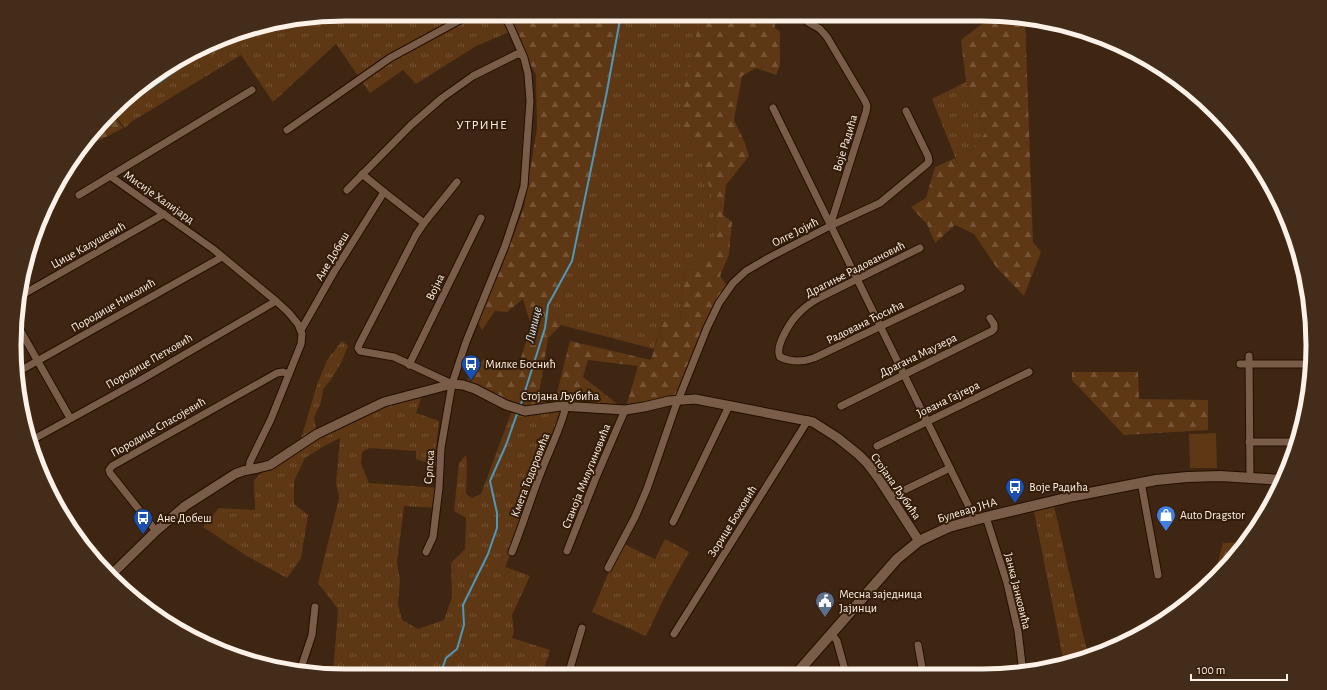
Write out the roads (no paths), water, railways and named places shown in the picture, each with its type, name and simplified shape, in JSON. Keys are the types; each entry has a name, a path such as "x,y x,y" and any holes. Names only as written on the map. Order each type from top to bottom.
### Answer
{"main road":[{"name":"Булевар ЈНА","path":"800,669 897,559 919,541 949,527 986,516 1141,482 1187,477 1277,480"}],"street":[{"path":"287,130 390,58 458,21"},
{"name":"Српска","path":"426,552 434,537 441,448 452,384 466,342 505,246 524,186 530,101 528,74 526,61 507,21"},
{"name":"Воје Радића","path":"808,21 820,29 827,36 865,100 867,106 830,226"},
{"path":"346,190 411,125 451,91 487,68 517,54 522,55"},
{"name":"Мисије Халијард","path":"252,90 110,176 222,257 276,301 294,318 301,330"},
{"path":"773,108 975,520"},
{"name":"Олге Јојић","path":"608,568 635,517 647,489 678,400 719,303 733,283 746,271 830,226 880,203 927,164 929,161 928,156 906,111"},
{"path":"362,174 424,223"},
{"path":"79,195 110,176"},
{"path":"452,384 394,357 360,351 358,348 405,256 424,223 457,182"},
{"name":"Ане Добеш","path":"249,470 250,462 271,419 302,341 301,330 338,265 384,192"},
{"name":"Цице Калушевић","path":"25,294 164,214"},
{"name":"Војна","path":"409,365 481,218"},
{"name":"Драгиње Радовановић","path":"778,352 785,334 799,312 819,298 920,248"},
{"name":"Породице Николић","path":"22,369 222,257"},
{"name":"Радована Ћосића","path":"778,352 780,357 799,361 819,357 961,288"},
{"name":"Породице Петковић","path":"35,438 138,381 276,301"},
{"name":"Драгана Маузера","path":"840,406 992,331 994,329 994,324 990,318"},
{"path":"22,334 70,418"},
{"path":"1249,360 1250,478"},
{"path":"1240,364 1249,360 1305,364"},
{"name":"Породице Спасојевић","path":"156,531 110,473 112,466 277,373 283,372 289,374"},
{"name":"Јована Гајгера","path":"877,446 1028,372"},
{"name":"Стојана Љубића","path":"114,572 156,531 185,506 235,474 270,465 317,434 384,402 452,384 463,385 475,389 506,405 519,409 566,406 625,410 678,400 695,399 808,420 828,431 858,454 873,470 919,541"},
{"name":"Кмета Тодоровића","path":"512,552 543,467 552,449 566,406"},
{"path":"673,522 729,406"},
{"name":"Станоја Милутиновића","path":"567,551 599,469 625,410"},
{"name":"Зорице Божовић","path":"674,634 808,420"},
{"path":"1249,442 1291,442"},
{"path":"890,497 950,468"},
{"path":"1141,482 1158,575"},
{"name":"Јанка Јанковића","path":"986,516 1010,595 1018,631 1022,666"},
{"path":"302,666 312,635 315,607"},
{"path":"570,669 582,628"},
{"path":"831,633 839,646 845,669"},
{"path":"918,645 922,669"}],"waterway":[{"name":"Липице","path":"520,407 545,328 548,305 572,261 620,21"},
{"path":"129,103 193,59"},
{"name":"Липице","path":"442,669 446,658 457,649 464,625 463,605 488,554 497,528 497,513 490,481 506,445 518,411"}],"place":[{"name":"Милке Боснић","path":"471,381"},
{"name":"Воје Радића","path":"1015,504"},
{"name":"Auto Dragstor","path":"1166,532"},
{"name":"Ане Добеш","path":"143,535"},
{"name":"Месна заједница Јајинци","path":"825,618"}],"district":[{"name":"УТРИНЕ","path":"482,125"}]}
